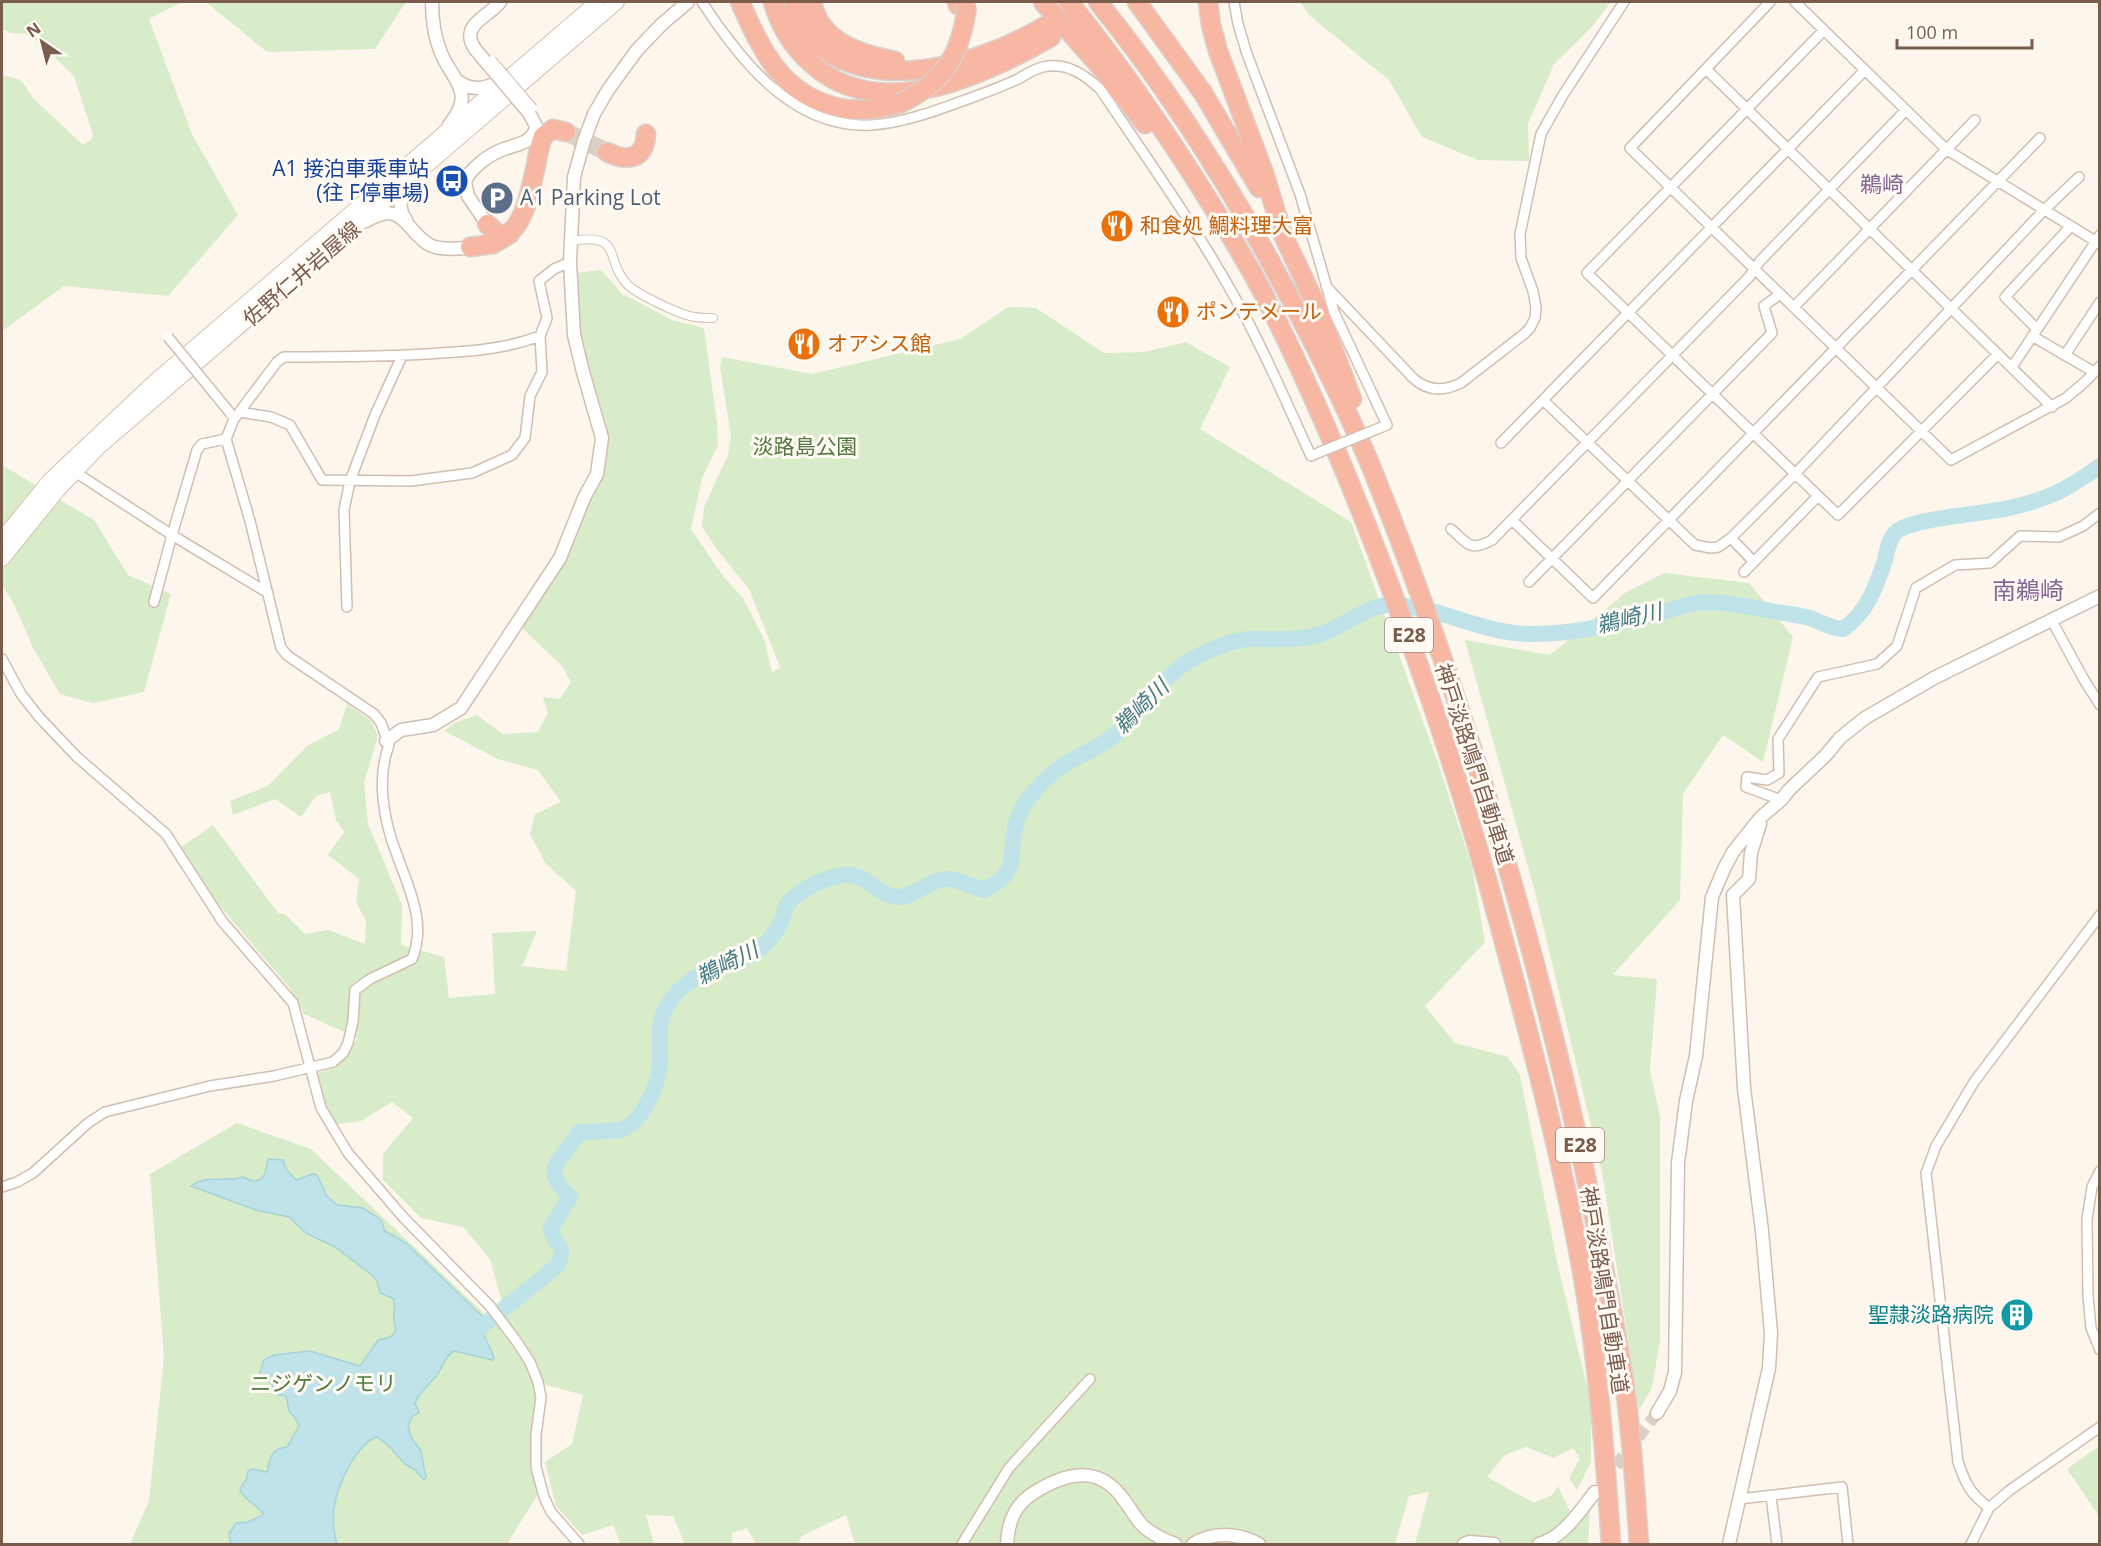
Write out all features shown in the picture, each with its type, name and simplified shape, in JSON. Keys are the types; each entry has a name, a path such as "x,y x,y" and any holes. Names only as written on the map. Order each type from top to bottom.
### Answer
{"highway":[{"path":"740,2 756,37 782,76 803,94 830,106 859,110 886,108 899,104 933,83 949,60 955,44 962,4"},
{"path":"773,2 788,37 814,66 838,81 879,93 945,85 997,65 1048,31 962,62 884,70 854,65 831,54 813,40 799,19 793,2"},
{"path":"812,2 817,16 830,35 838,42 862,53 896,61 918,63 962,62"},
{"path":"1042,2 1098,64 1211,204"},
{"name":"神戸淡路鳴門自動車道","path":"1069,2 1101,41 1140,97 1211,204 1262,291 1327,430 1362,513 1428,687 1485,870 1519,997 1582,1271 1604,1443 1611,1545"},
{"name":"神戸淡路鳴門自動車道","path":"1098,2 1119,27 1208,155 1292,300 1373,472 1423,603 1474,755 1518,899 1584,1163 1617,1334 1628,1410 1639,1545"},
{"path":"1137,2 1185,66 1221,121 1260,189 1317,307 1362,430 1373,472"},
{"path":"1208,2 1218,51 1264,174 1283,235"},
{"path":"470,247 487,246 499,242 517,226 525,207 543,136 553,129 566,132"},
{"path":"607,152 625,158 635,156 645,145 646,134"},
{"path":"488,224 495,233 504,235 517,226"}],"main road":[{"name":"佐野仁井岩屋線","path":"2,559 20,525 50,480 154,382 597,2"},
{"name":"佐野仁井岩屋線","path":"2,539 58,489 99,447 155,398 617,2"}],"street":[{"path":"429,164 403,192 400,203 406,220 433,247 470,247 482,242 489,229 488,224 465,191 466,177 494,154 525,142 535,130 531,110 469,36 472,27 500,2"},
{"path":"387,741 401,730 433,725 461,708 560,558 584,498 597,474 602,438 574,335 570,262 574,177 594,114 604,98 637,50 688,2"},
{"path":"702,2 731,44 757,75 806,110 823,119 846,124 889,123 933,111 997,88 1044,67 1076,70 1086,76 1100,89 1210,254 1270,365 1311,456 1387,425 1339,325 1293,172 1247,54 1234,2"},
{"path":"1326,286 1420,385 1430,388 1451,388 1461,383 1524,334 1530,328 1536,307 1533,291 1521,258 1520,234 1541,134 1563,95 1624,2"},
{"path":"1770,2 1630,148 1951,460 2066,399 2097,369 2065,355 2035,333 2005,297 2071,226"},
{"path":"1795,2 1947,150 2044,210 2098,240 2012,367"},
{"path":"434,5 438,44 463,93 460,110 435,141"},
{"path":"1824,30 1587,273 1838,515 1998,354"},
{"path":"459,82 470,88 489,87 539,51"},
{"path":"1706,69 2052,407"},
{"path":"1501,443 1865,70"},
{"path":"1451,529 1470,546 1479,547 1492,540 1906,110"},
{"path":"1794,307 1976,120"},
{"path":"1512,520 1593,598 2040,138"},
{"path":"1543,400 1695,545 1718,547 1731,538 1795,474 2044,210 2079,177"},
{"path":"327,252 377,216 396,214 406,220"},
{"path":"571,241 599,240 611,248 622,277 629,286 690,316 713,318"},
{"path":"168,337 235,415 271,417 290,425 322,480 411,481 472,473 512,455 525,438 530,396 542,372 540,336 547,318 539,281 554,269 570,262"},
{"path":"1529,582 1772,333 1764,306 1780,294"},
{"path":"2065,355 2100,302"},
{"path":"2,1186 17,1182 33,1173 88,1123 105,1112 210,1086 310,1069 333,1062 343,1053 348,1043 353,1021 355,990 370,979 412,959 417,936 417,915 387,826 383,791 386,754 389,745 381,723 374,714 288,656 281,648 250,521 226,439 235,415 277,362 284,357 402,356 493,350 540,336"},
{"path":"347,607 344,510 350,481 375,415 402,356"},
{"path":"154,602 197,450 202,444 226,439"},
{"path":"75,472 268,593"},
{"path":"1744,572 1818,496"},
{"path":"1781,800 1746,787 1747,777 1767,780 1779,773 1778,740 1818,677 1877,664 1897,646 1916,588 1955,565 1990,563 2020,536 2059,537 2083,526 2100,513"},
{"path":"1731,538 1754,562"},
{"path":"1658,1413 1670,1391 1675,1372 1678,1163 1686,1101 1696,1056 1712,897 1733,852 1761,817 1781,800 1840,738 1865,718 1934,678 2100,596"},
{"path":"2051,620 2100,705"},
{"path":"2,659 21,694 54,733 77,757 166,834 222,921 293,1003 321,1108 348,1153 403,1217 490,1306 530,1362 541,1396 536,1435 536,1467 544,1497 551,1512 579,1545"},
{"path":"1729,1545 1769,1368 1771,1333 1762,1231 1744,1088 1733,895 1749,879 1751,854 1761,817"},
{"path":"1989,1508 1974,1496 1965,1482 1958,1462 1926,1173 1936,1146 1974,1082 2100,915"},
{"path":"2100,1171 2092,1187 2087,1220 2091,1328 2100,1350"},
{"path":"962,1545 1009,1468 1090,1379"},
{"path":"1971,1545 1989,1508 2010,1490 2100,1427"},
{"path":"1007,1545 1010,1522 1020,1502 1032,1492 1046,1485 1086,1474 1101,1478 1113,1486 1143,1526 1174,1545"},
{"path":"1739,1500 1842,1487 1848,1545"},
{"path":"1539,1545 1551,1541 1567,1527 1595,1492"},
{"path":"1771,1496 1777,1545"},
{"path":"1193,1545 1201,1539 1230,1535 1247,1538 1259,1545"},
{"path":"1464,1545 1469,1542 1494,1545"}],"green space":[{"path":"2,2 181,2 149,19 192,134 238,215 168,296 64,286 2,331 2,75 21,80 34,99 83,145 91,140 93,135 74,76 30,34 10,33 2,29"},
{"path":"206,2 406,2 375,49 267,52"},
{"path":"1300,2 1611,2 1591,28 1554,64 1528,124 1529,161 1478,160 1422,137 1389,80 1310,16"},
{"path":"601,270 624,296 672,320 704,328 718,445 702,478 691,529 723,576 743,598 765,641 772,673 780,667 749,589 702,527 704,507 728,455 731,436 720,367 722,357 812,374 960,339 1008,307 1036,308 1104,353 1144,352 1186,342 1230,367 1200,429 1351,522 1438,763 1472,867 1485,942 1425,1006 1455,1043 1508,1057 1520,1075 1557,1262 1591,1403 1591,1462 1577,1490 1569,1478 1580,1458 1573,1448 1553,1458 1526,1447 1505,1455 1487,1477 1534,1503 1552,1495 1558,1486 1574,1520 1590,1509 1588,1544 1415,1544 1429,1492 1409,1496 1395,1544 855,1544 846,1515 802,1536 798,1544 756,1544 747,1528 732,1533 732,1544 685,1544 673,1516 646,1515 654,1544 621,1544 613,1525 582,1535 556,1506 545,1462 572,1444 583,1395 539,1383 540,1491 507,1544 130,1544 149,1501 164,1357 150,1174 237,1123 311,1149 492,1321 505,1313 490,1259 463,1227 421,1218 383,1180 383,1154 413,1118 392,1102 361,1121 337,1124 326,1105 317,1073 337,1067 358,1038 304,1014 289,987 218,904 180,848 213,825 278,913 285,914 305,934 328,930 365,944 366,921 356,902 359,879 328,855 344,832 336,820 330,792 316,796 301,817 275,799 233,815 230,801 268,786 307,746 339,729 347,704 370,720 378,736 364,782 368,824 402,905 401,945 444,957 449,998 495,994 492,933 537,931 522,966 566,971 576,891 546,864 530,834 535,814 561,802 538,770 498,759 444,731 454,723 477,715 503,734 538,732 548,713 543,697 560,699 571,682 562,666 522,628 574,541 607,434 581,341 576,273"},
{"path":"2,465 94,520 128,575 171,594 144,692 93,703 60,694 33,648 14,604 2,585"},
{"path":"1664,573 1749,583 1793,637 1763,762 1723,735 1683,794 1680,900 1613,975 1657,979 1650,1070 1660,1117 1660,1340 1652,1388 1639,1410 1602,1172 1536,896 1465,640 1550,655 1625,593"},
{"path":"2099,1446 2099,1516 2067,1469"}],"water":[{"path":"268,1159 283,1160 286,1169 296,1180 312,1174 317,1175 327,1196 337,1205 363,1208 381,1220 385,1231 406,1243 482,1316 486,1325 484,1335 494,1357 493,1360 454,1351 417,1399 415,1403 419,1412 412,1417 408,1426 411,1437 421,1451 426,1478 424,1480 377,1437 356,1455 340,1485 335,1502 333,1524 337,1544 231,1544 229,1534 236,1523 248,1522 264,1514 244,1497 240,1490 248,1471 253,1469 267,1472 274,1452 287,1447 299,1426 289,1411 286,1396 275,1394 272,1384 259,1375 264,1360 274,1355 310,1351 360,1366 378,1340 391,1337 395,1333 394,1299 380,1293 377,1281 372,1275 335,1247 306,1233 289,1217 256,1210 191,1186 210,1179 243,1177 249,1180 259,1180 264,1175"}],"waterway":[{"name":"鵜崎川","path":"480,1328 557,1266 561,1250 551,1228 570,1197 556,1178 556,1164 579,1132 620,1130 628,1127 642,1112 648,1103 659,1072 661,1020 667,1006 685,985 705,973 738,961 759,949 772,937 788,903 802,891 826,879 852,875 887,895 899,897 945,879 959,881 984,890 996,883 1009,869 1017,820 1023,806 1034,791 1063,765 1098,747 1113,736 1126,725 1171,674 1195,658 1223,645 1241,640 1315,636 1374,608 1393,605 1429,611 1498,630 1534,634 1549,634 1624,622 1706,602 1801,616 1843,629 1851,623 1870,599 1882,570 1890,541 1897,531 1918,523 2023,505 2067,487 2100,466"}],"tunnel":[{"path":"566,132 607,152"},
{"path":"1605,1480 1657,1413"}],"place":[{"name":"A1 接泊車乘車站 (往 F停車場)","path":"452,181"},
{"name":"A1 Parking Lot","path":"497,198"},
{"name":"和食処 鯛料理大富","path":"1117,226"},
{"name":"ポンテメール","path":"1173,312"},
{"name":"オアシス館","path":"804,344"},
{"name":"聖隷淡路病院","path":"2017,1315"}],"district":[{"name":"鵜崎","path":"1882,184"},
{"name":"南鵜崎","path":"2028,591"}],"park label":[{"name":"淡路島公園","path":"805,447"},
{"name":"ニジゲンノモリ","path":"323,1384"}]}
